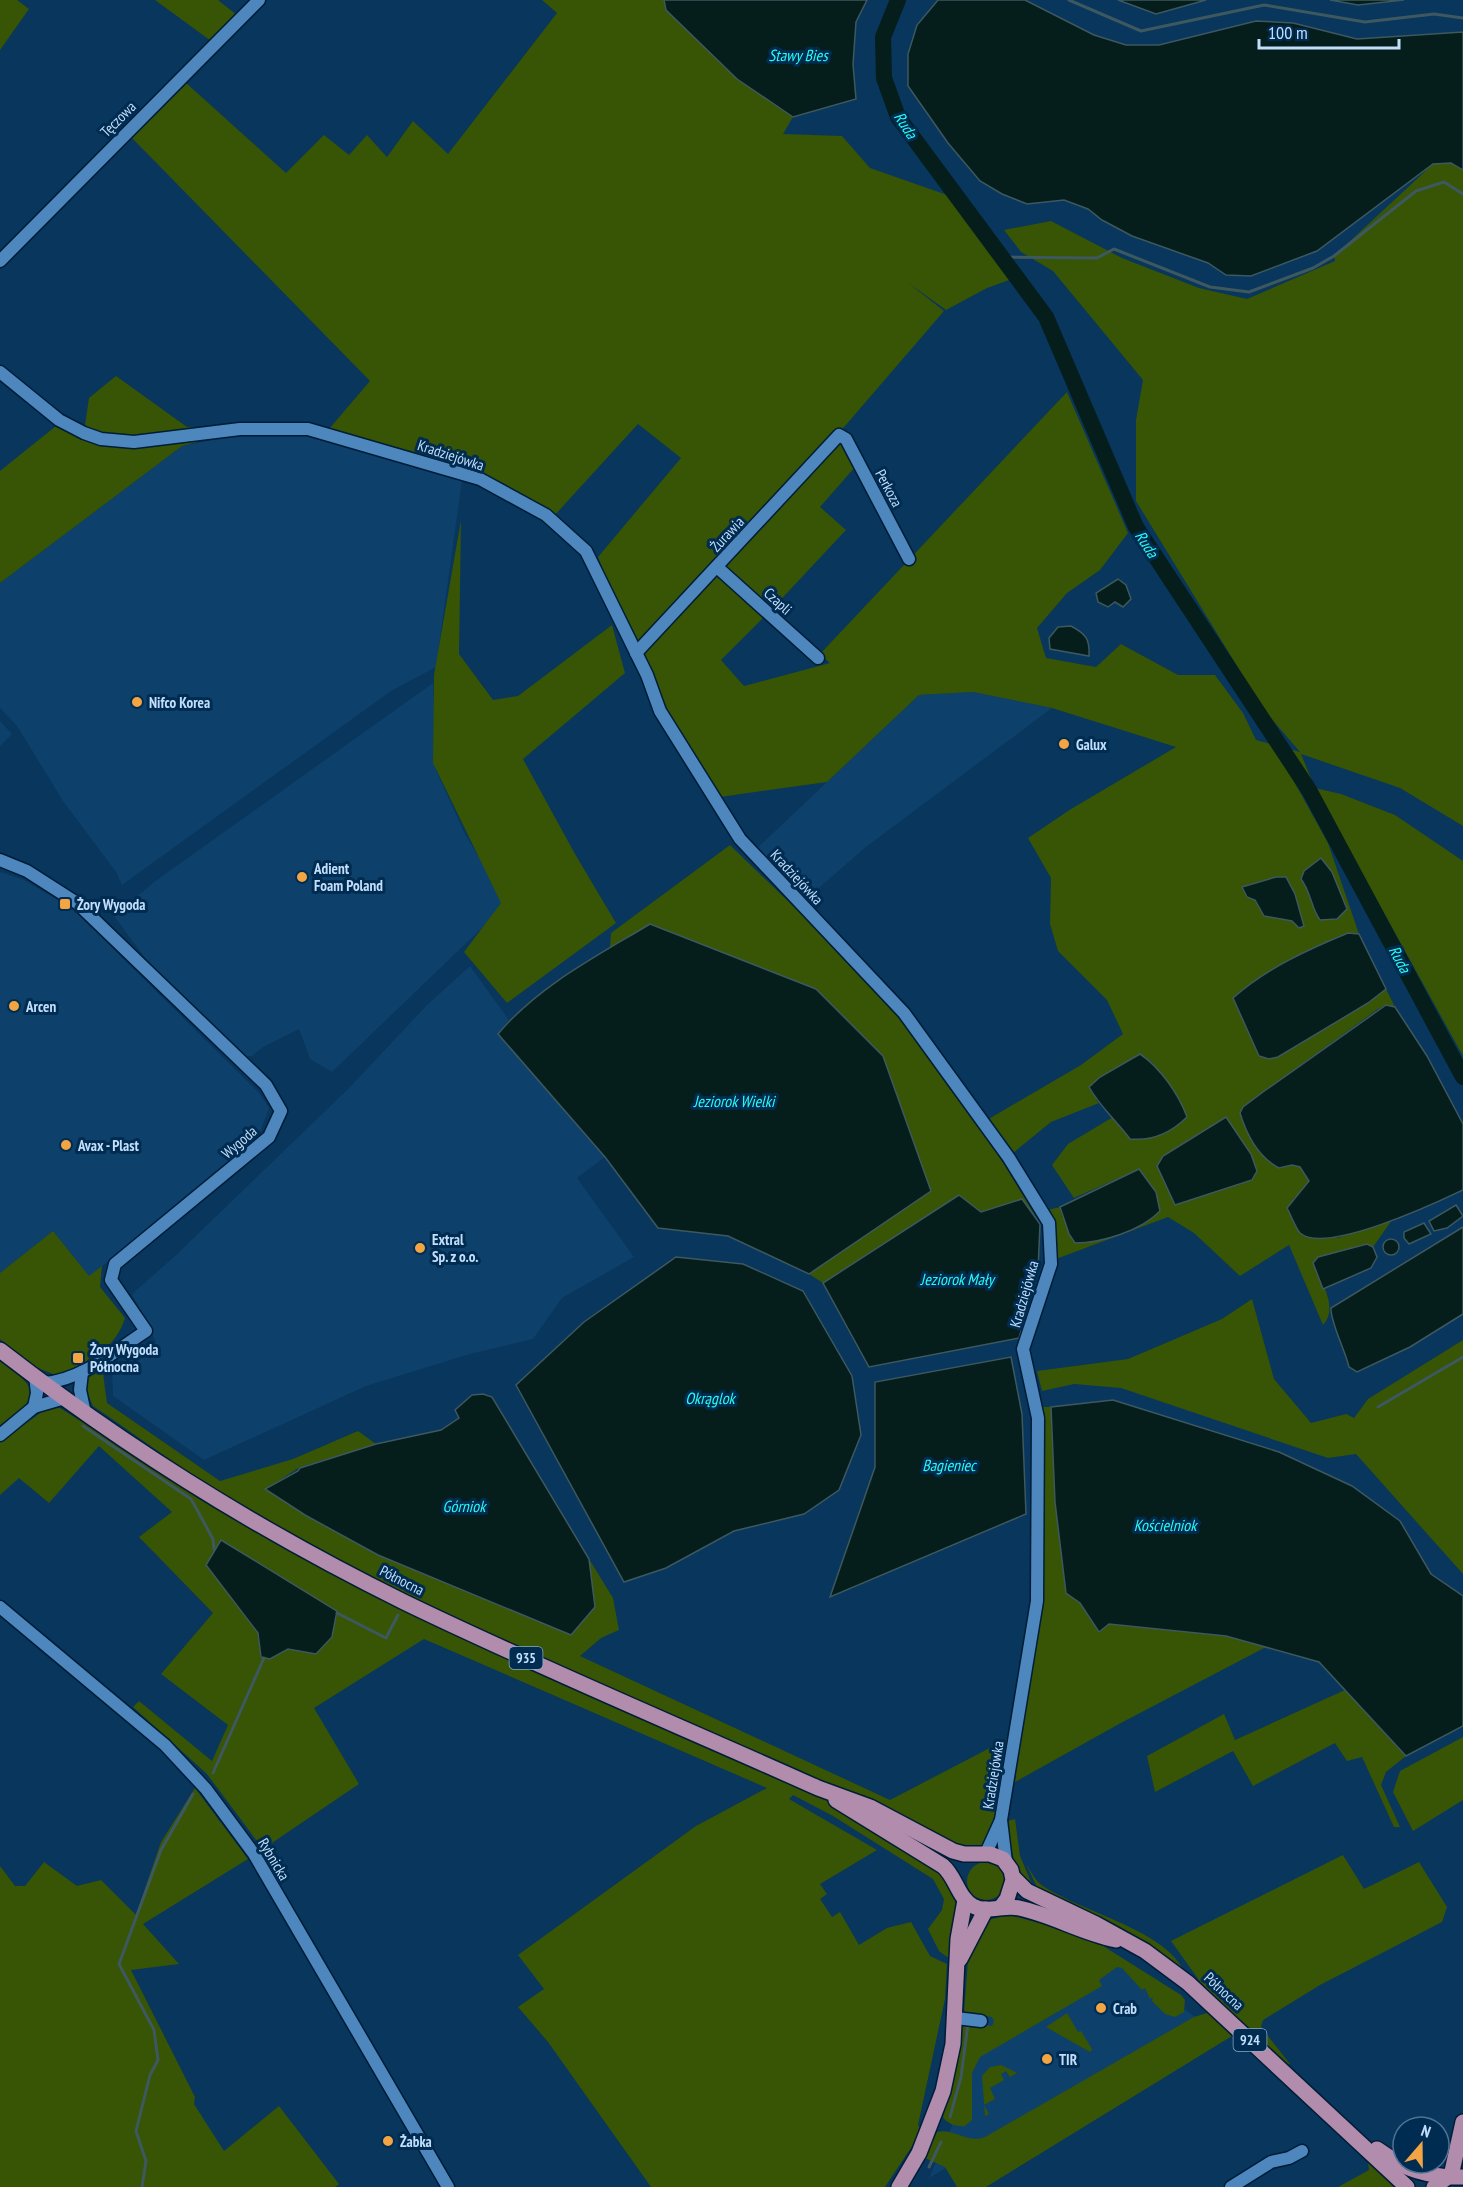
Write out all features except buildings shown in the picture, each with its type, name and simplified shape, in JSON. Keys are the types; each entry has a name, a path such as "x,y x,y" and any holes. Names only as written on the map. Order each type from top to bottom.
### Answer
{"main road":[{"name":"Północna","path":"0,1350 85,1413 242,1513 404,1601 818,1788 870,1807 953,1851 980,1854"},
{"name":"Północna","path":"818,1788 938,1862 951,1873 962,1894"},
{"path":"899,2187 919,2152 938,2110 953,2044 964,1868 980,1854 1006,1862"},
{"name":"924","path":"1006,1862 1013,1877"},
{"name":"Północna","path":"1013,1877 1027,1891 1096,1924 1153,1957 1200,1993 1407,2187"},
{"path":"958,1961 994,1908 1009,1895 1013,1877"},
{"name":"924","path":"962,1894 975,1907 994,1908"},
{"name":"Północna","path":"994,1908 1022,1909 1091,1935 1127,1942"},
{"path":"1434,2187 1454,2176 1463,2122"},
{"name":"Północna","path":"1342,2126 1404,2167 1421,2174 1454,2176"}],"street":[{"name":"Tęczowa","path":"0,261 259,0"},
{"name":"Kradziejówka","path":"0,372 59,420 84,434 101,439 134,442 240,429 308,429 480,479 546,515 586,551 636,653 664,720 703,777 740,839 904,1013 1009,1158 1048,1223 1051,1264 1023,1349 1038,1418 1037,1601 1001,1820 1006,1862"},
{"name":"Żurawia","path":"636,653 839,435"},
{"name":"Perkoza","path":"839,435 846,439 909,559"},
{"name":"Czapli","path":"717,567 818,658"},
{"name":"Wygoda","path":"0,860 52,885 84,909 266,1085 281,1111 269,1137 115,1264 111,1280 146,1331 82,1372 66,1379 40,1380"},
{"path":"82,1372 80,1390 85,1413"},
{"path":"34,1407 40,1380"},
{"path":"0,1435 34,1407 65,1398"},
{"name":"Rybnicka","path":"0,1607 165,1745 228,1816 254,1854 448,2187"},
{"name":"Kradziejówka","path":"980,1854 1001,1820"},
{"path":"956,2018 981,2021"},
{"path":"1231,2187 1271,2162 1289,2158 1302,2151"}],"shaded area":[{"path":"244,434 299,434 337,441 462,480 436,667 391,691 122,885 116,872 63,801 17,726 0,708 0,583 182,446"},
{"path":"433,683 436,770 465,834 507,904 332,1072 310,1059 299,1029 263,1047 252,1056 244,1056 154,970 114,916 154,882"},
{"path":"973,692 1052,708 866,847 805,900 753,852 919,695"},
{"path":"0,721 12,734 0,746"},
{"path":"0,872 24,880 73,909 259,1093 269,1108 258,1137 89,1277 53,1231 0,1273"},
{"path":"470,966 509,1020 498,1034 605,1157 577,1178 634,1257 562,1298 533,1339 470,1354 366,1386 204,1460 113,1396 112,1367 156,1342 132,1294 175,1256 350,1087 427,1005"},
{"path":"1120,1964 1197,2018 929,2178 957,2114 974,2019"}],"green space":[{"path":"0,0 17,0 29,9 0,50"},
{"path":"155,0 218,0 238,16 211,41"},
{"path":"542,0 664,0 666,10 737,79 793,117 783,134 842,136 870,168 950,196 1012,279 987,288 946,310 907,282 944,311 845,426 634,648 598,557 681,458 638,424 554,516 529,499 475,472 417,453 329,429 370,381 129,135 185,82 286,173 324,135 349,155 367,135 387,157 413,121 448,154 557,13"},
{"path":"1451,163 1463,170 1463,826 1400,788 1301,754 1315,788 1291,776 1328,843 1359,934 1348,933 1288,961 1259,978 1233,998 1259,1056 1278,1057 1368,1003 1386,989 1395,1007 1386,1005 1378,1009 1263,1092 1244,1125 1258,1150 1272,1164 1279,1168 1292,1165 1300,1167 1309,1181 1304,1190 1293,1199 1337,1238 1392,1220 1373,1247 1367,1244 1313,1262 1329,1302 1327,1318 1323,1325 1289,1245 1240,1276 1194,1233 1168,1217 1056,1259 1048,1210 1060,1207 1062,1217 1160,1211 1156,1192 1139,1169 1074,1198 1052,1165 1068,1144 1113,1117 1130,1139 1165,1081 1152,1062 1140,1054 1117,1067 1096,1100 1099,1103 1051,1122 1013,1153 987,1120 1081,1065 1123,1034 1107,1000 1058,951 1050,924 1051,878 1028,838 1071,809 1176,747 1052,708 973,692 919,695 827,782 720,797 675,727 642,655 717,574 765,616 721,660 744,686 830,663 820,654 1067,392 1128,533 1100,570 1067,593 1037,628 1046,658 1096,667 1121,644 1178,675 1215,675 1243,713 1256,740 1300,752 1264,710 1136,501 1136,420 1143,380 1053,271 1021,252 1004,230 1051,221 1122,258 1199,288 1247,299 1335,261 1334,256 1433,164"},
{"path":"116,376 187,427 209,427 144,437 129,437 79,427 85,425 89,398"},
{"path":"56,426 106,446 147,447 201,441 182,446 0,583 0,471"},
{"path":"844,441 855,467 820,507 846,530 771,610 724,565 839,443"},
{"path":"461,520 459,654 493,700 518,696 612,625 625,673 523,759 616,923 507,1003 464,952 501,903 433,763 434,675"},
{"path":"1315,788 1341,794 1395,815 1463,861 1463,1056"},
{"path":"730,845 847,959 891,1006 946,1077 979,1125 1040,1224 1022,1199 980,1212 959,1195 823,1283 809,1274 931,1191 883,1056 816,989 650,924 610,948 611,933"},
{"path":"53,1231 89,1276 102,1266 100,1287 125,1318 115,1338 99,1354 79,1367 58,1376 38,1368 0,1339 0,1273"},
{"path":"1252,1299 1274,1379 1311,1423 1346,1414 1354,1418 1368,1399 1463,1340 1463,1574 1356,1454 1328,1458 1121,1388 1074,1384 1042,1391 1037,1371 1128,1359 1222,1319"},
{"path":"0,1360 23,1379 29,1386 30,1393 23,1408 0,1428"},
{"path":"98,1371 103,1373 107,1403 220,1481 293,1459 358,1431 376,1444 300,1467 266,1489 305,1515 378,1555 571,1635 595,1607 589,1559 613,1598 619,1630 601,1638 580,1656 890,1800 1007,1739 995,1821 985,1844 974,1847 956,1844 868,1799 818,1780 484,1634 418,1603 290,1536 239,1506 93,1406 86,1391 88,1378"},
{"path":"55,1405 234,1516 821,1795 930,1863 949,1882 952,1895 961,1908 952,1954 947,1957 939,1951 928,1929 942,1910 944,1899 933,1879 833,1816 793,1795 789,1799 877,1850 820,1884 827,1894 820,1899 832,1917 840,1912 859,1945 887,1928 911,1922 930,1956 947,1964 945,1999 918,2125 922,2131 885,2187 651,2187 548,2042 518,2007 544,1989 518,1955 696,1826 767,1788 424,1639 314,1708 359,1784 263,1849 207,1774 133,1707 139,1701 212,1761 228,1725 161,1674 213,1613 139,1537 172,1512 99,1446 49,1503 19,1478 0,1495 0,1442"},
{"path":"1040,1407 1051,1407 1055,1502 1080,1603 1099,1631 1109,1624 1226,1636 1266,1647 1119,1724 1015,1782 1042,1533"},
{"path":"1345,1690 1406,1756 1386,1772 1381,1785 1400,1827 1394,1827 1362,1757 1347,1761 1335,1743 1253,1786 1233,1751 1155,1792 1147,1756 1224,1714 1235,1740"},
{"path":"1463,1737 1463,1800 1413,1831 1393,1792 1400,1771"},
{"path":"195,1788 248,1859 143,1924 179,1964 131,1970 195,2097 194,2104 224,2151 279,2106 339,2184 335,2187 0,2187 0,1866 15,1886 25,1886 44,1862 77,1886 101,1880 136,1915 161,1842"},
{"path":"1015,1819 1020,1856 1034,1889 1017,1866 1011,1850 1007,1821"},
{"path":"1343,1855 1364,1889 1419,1862 1447,1907 1442,1922 1320,1985 1263,2020 1261,2027 1290,2064 1285,2066 1201,1983 1171,1941"},
{"path":"986,1862 1000,1867 1005,1881 1000,1895 986,1900 972,1895 967,1881 972,1867"},
{"path":"1026,1864 1040,1884 1058,1895 1139,1932 1172,1955 1183,1969 1156,1950 1037,1887"},
{"path":"1009,1915 1039,1923 1040,1920 1100,1944 1181,1995 1185,2000 1184,2012 1175,2017 1165,2014 1152,2001 1153,1997 1150,1999 1145,1988 1142,1990 1122,1968 1117,1967 1099,1980 1102,1986 980,2057 972,2073 972,2120 965,2126 956,2125 947,2122 943,2117 957,2067 963,2023 992,2026 994,2021 992,2017 964,2013 968,1960 988,1920"},
{"path":"1067,2013 1078,2032 1081,2031 1092,2049 1090,2052 1046,2027"},
{"path":"1207,2013 1232,2036 986,2187 957,2187 945,2167 925,2158 937,2132 949,2132 972,2139 985,2137 1194,2017"},
{"path":"1001,2065 1017,2073 1010,2077 1006,2071 1001,2074 1004,2080 990,2088 995,2099 984,2105 982,2076 990,2067"},
{"path":"984,2105 989,2114 985,2116"},
{"path":"1368,2163 1394,2187 1338,2187 1369,2170"}],"water":[{"name":"Stawy Bies","path":"664,0 867,0 856,22 853,64 856,99 793,117 737,79 666,10"},
{"path":"938,0 1025,0 1094,35 1126,45 1159,45 1256,21 1293,23 1357,39 1463,32 1463,170 1451,163 1433,164 1317,251 1251,276 1226,275 1208,263 1132,236 1102,220 1088,209 1064,200 1027,204 1002,194 980,181 948,143 908,86 908,54 917,25"},
{"path":"1118,0 1206,0 1156,14"},
{"path":"1330,0 1404,0 1358,5"},
{"path":"1118,579 1126,585 1131,599 1123,607 1115,602 1108,607 1098,602 1096,593"},
{"path":"1071,626 1086,638 1089,645 1089,656 1050,649 1049,638 1058,627"},
{"path":"1321,858 1332,872 1347,909 1337,919 1320,920 1301,879 1304,871"},
{"path":"1276,877 1286,877 1295,894 1304,926 1299,928 1292,921 1264,916 1255,900 1247,897 1242,887"},
{"name":"Jeziorok Wielki","path":"650,924 816,989 883,1056 931,1191 809,1274 728,1236 658,1228 605,1157 498,1034 531,1001 569,973"},
{"path":"1348,933 1359,934 1386,989 1368,1003 1278,1057 1269,1059 1259,1056 1233,998 1273,969"},
{"path":"1386,1005 1395,1007 1427,1056 1463,1124 1463,1190 1381,1225 1332,1237 1313,1238 1300,1233 1287,1208 1309,1181 1300,1167 1292,1165 1279,1168 1265,1158 1250,1138 1240,1113 1243,1107 1263,1092"},
{"path":"1140,1054 1155,1066 1168,1082 1187,1117 1160,1135 1146,1139 1130,1139 1089,1087 1100,1077"},
{"path":"1226,1117 1251,1154 1257,1171 1252,1180 1175,1205 1157,1166 1163,1156"},
{"path":"1139,1169 1156,1192 1160,1211 1132,1230 1120,1235 1097,1241 1075,1243 1069,1234 1060,1207"},
{"name":"Jeziorok Mały","path":"959,1195 981,1212 1022,1199 1040,1224 1038,1270 1019,1338 869,1367 823,1283"},
{"path":"1456,1205 1463,1216 1447,1228 1434,1231 1429,1221"},
{"path":"1424,1223 1431,1234 1409,1244 1404,1238 1404,1232"},
{"path":"1463,1227 1463,1314 1410,1347 1357,1372 1349,1367 1331,1308"},
{"path":"1391,1239 1397,1241 1399,1247 1397,1253 1391,1255 1385,1253 1383,1247 1385,1241"},
{"path":"1367,1244 1373,1247 1377,1257 1371,1268 1323,1289 1313,1263 1318,1257"},
{"name":"Okrąglok","path":"676,1257 743,1264 803,1291 852,1376 861,1435 839,1490 804,1514 734,1531 666,1568 624,1582 516,1385 584,1322"},
{"name":"Bagieniec","path":"1011,1357 1022,1414 1026,1514 830,1597 875,1467 875,1382"},
{"name":"Górniok","path":"483,1394 492,1397 589,1559 595,1607 571,1635 378,1555 305,1515 265,1489 300,1468 376,1444 441,1430 459,1418 455,1410 472,1395"},
{"name":"Kościelniok","path":"1113,1400 1279,1452 1352,1486 1400,1521 1431,1574 1463,1596 1463,1726 1406,1756 1319,1662 1226,1636 1109,1624 1099,1632 1080,1603 1066,1593 1055,1502 1051,1407"},
{"path":"221,1540 337,1611 332,1637 316,1654 288,1649 270,1659 261,1657 258,1633 206,1565"}],"waterway":[{"name":"Ruda","path":"898,0 883,37 884,78 898,117 1046,317 1136,527 1309,790 1463,1077"},
{"path":"1069,0 1141,31 1264,5 1365,22 1434,14 1463,18"},
{"path":"1002,257 1097,258 1114,249 1210,287 1249,292 1313,268 1334,256 1416,191 1444,182 1463,194"},
{"path":"1378,1407 1463,1357"},
{"path":"83,1426 191,1499 213,1539 214,1549"},
{"path":"337,1613 386,1638 398,1615"},
{"path":"213,1773 264,1658"},
{"path":"142,2187 146,2161 136,2131 150,2075 158,2060 154,2030 119,1964 161,1850 193,1794"},
{"path":"950,2117 961,2077 968,2024"},
{"path":"929,2167 941,2142"}],"place":[{"name":"Nifco Korea","path":"137,702"},
{"name":"Galux","path":"1064,744"},
{"name":"Adient Foam Poland","path":"302,877"},
{"name":"Żory Wygoda","path":"65,904"},
{"name":"Arcen","path":"14,1006"},
{"name":"Avax - Plast","path":"66,1145"},
{"name":"Extral Sp. z o.o.","path":"420,1248"},
{"name":"Żory Wygoda Północna","path":"78,1358"},
{"name":"Crab","path":"1101,2008"},
{"name":"TIR","path":"1047,2059"},
{"name":"Żabka","path":"388,2141"}]}
